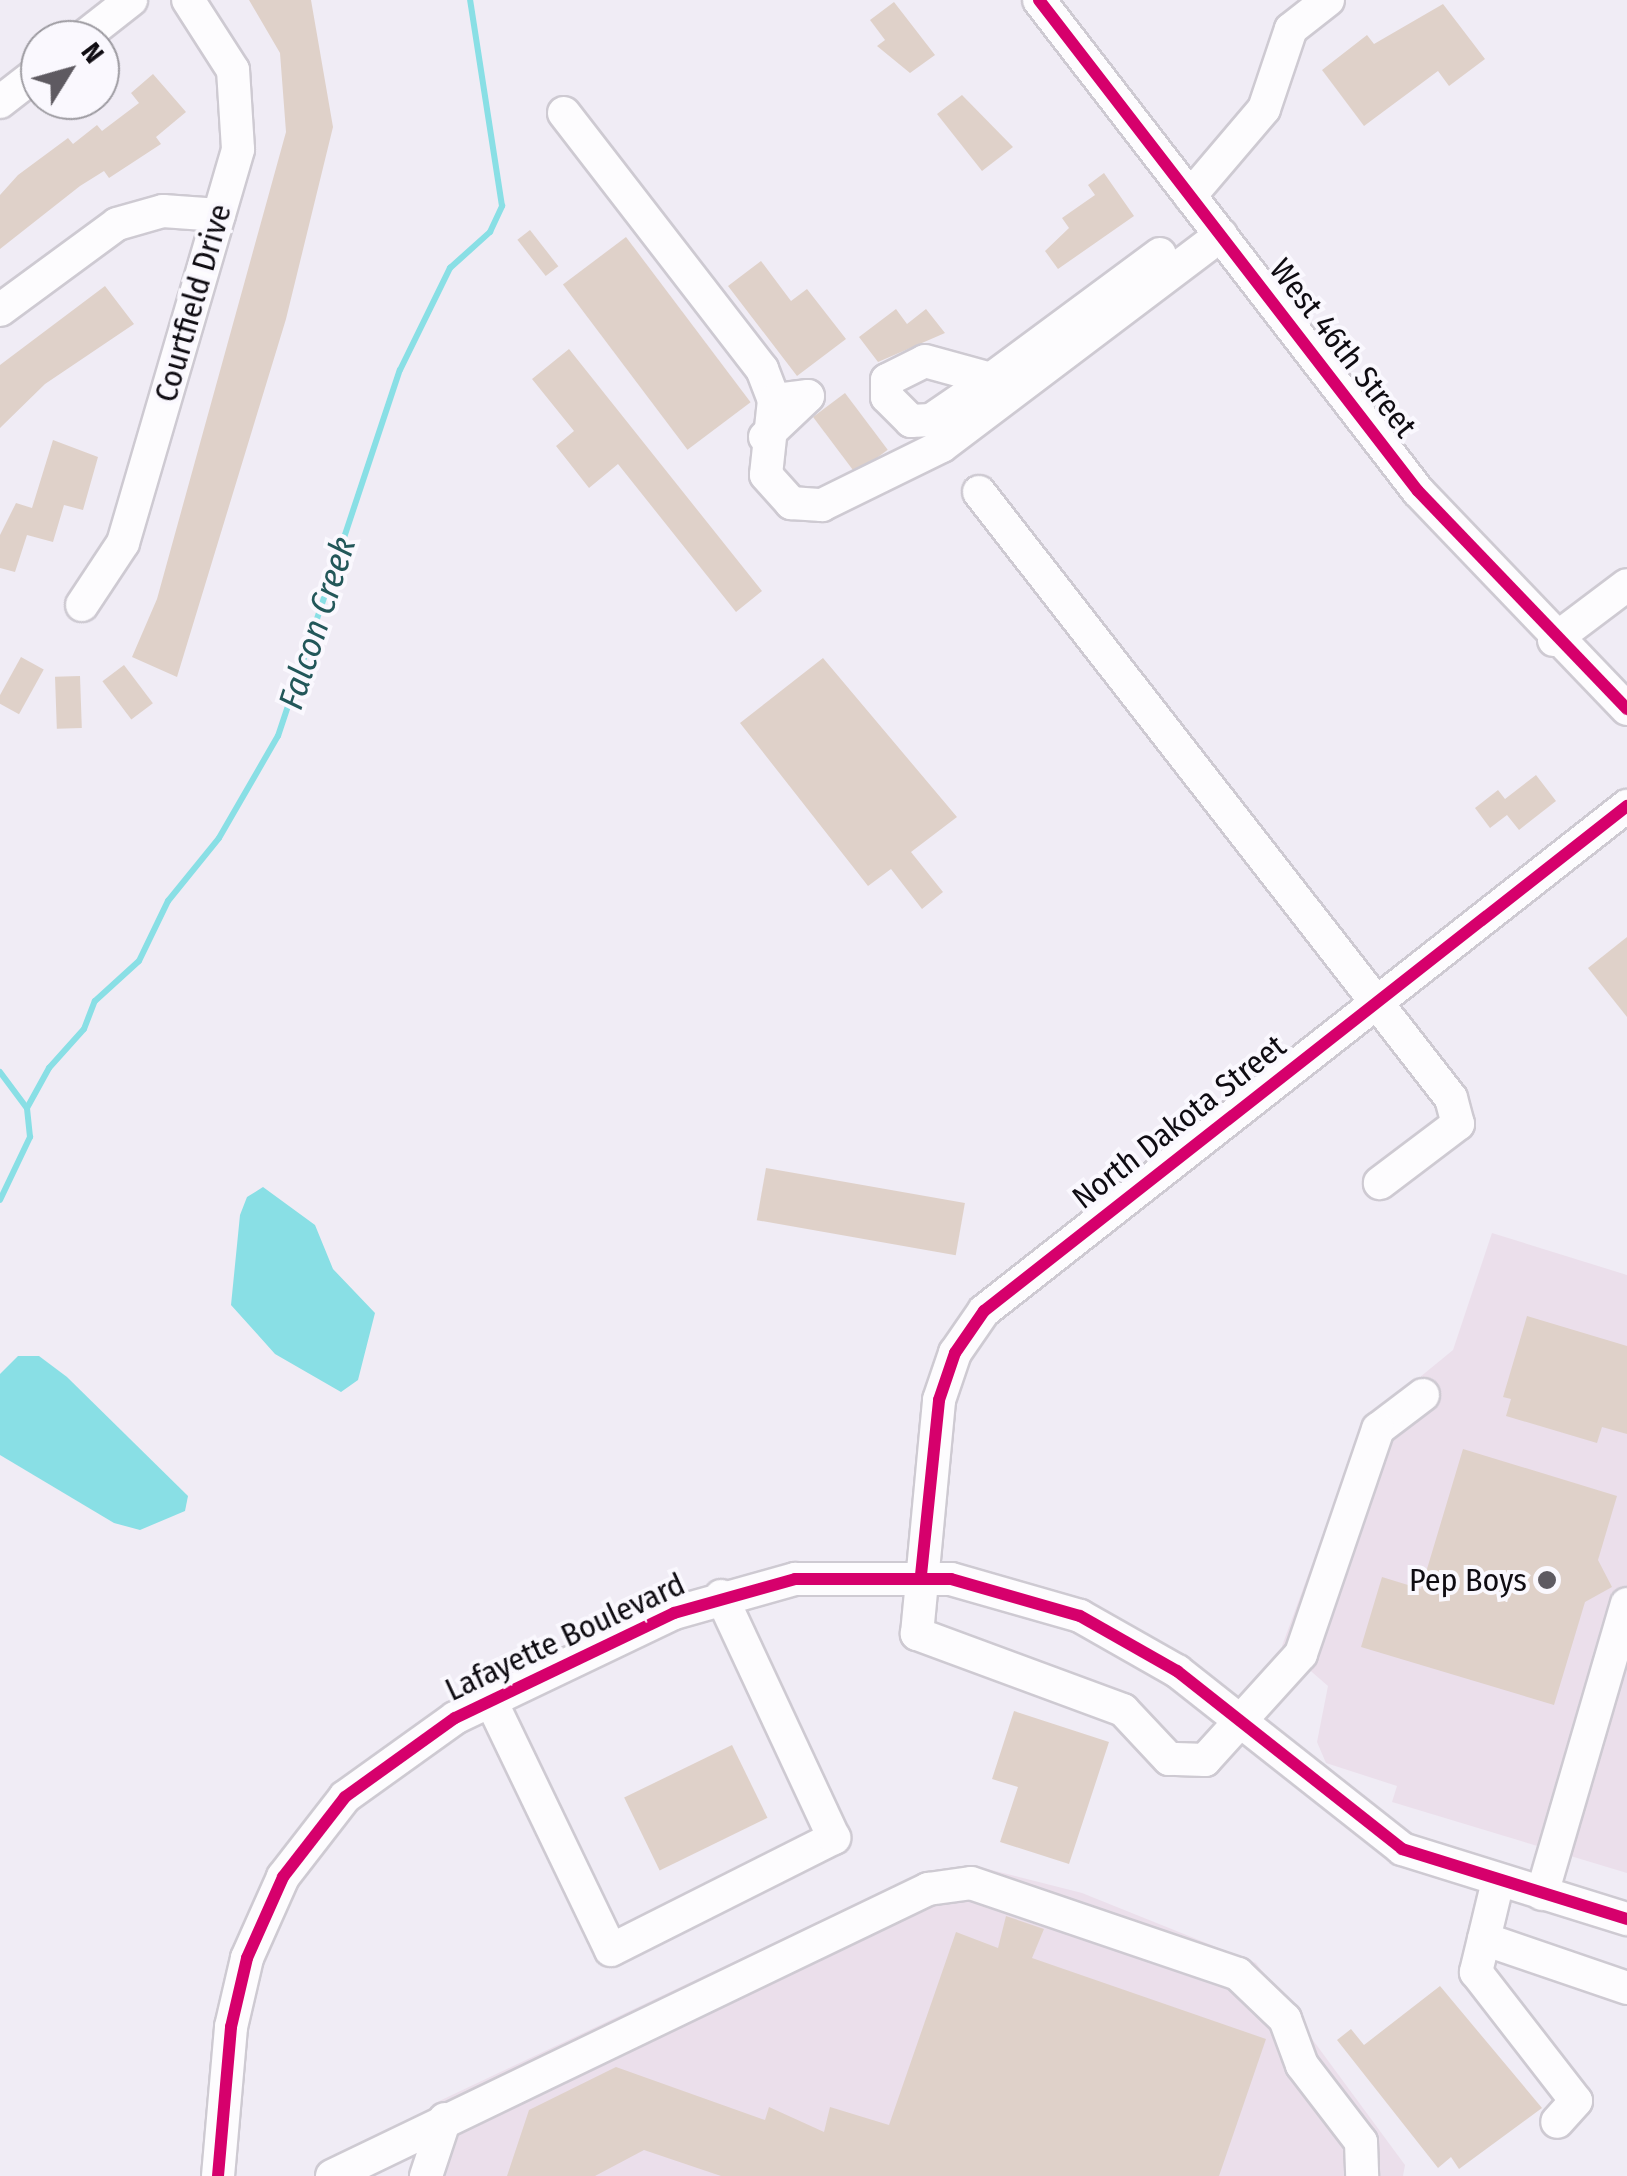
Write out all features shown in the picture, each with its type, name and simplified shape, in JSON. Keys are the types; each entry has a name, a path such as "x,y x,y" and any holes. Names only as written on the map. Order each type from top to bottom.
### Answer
{"street":[{"path":"106,20 131,0"},
{"name":"Courtfield Drive","path":"82,605 123,542 238,149 239,97 222,47 188,0"},
{"name":"West 46th Street","path":"1039,0 1418,491 1554,640 1627,708"},
{"path":"564,113 762,369 774,400 766,436 766,476 790,503 822,505 942,446 1206,217 1264,109 1290,28 1328,0"},
{"path":"0,102 20,86"},
{"path":"0,310 117,224 163,211 219,215"},
{"path":"990,378 1206,217"},
{"path":"979,492 1451,1098 1458,1124 1380,1183"},
{"path":"1554,640 1627,585"},
{"name":"North Dakota Street","path":"1242,1724 1205,1760 1169,1760 1123,1710 917,1634 939,1400 971,1327 1006,1291 1627,806"},
{"path":"1242,1724 1309,1638 1378,1429 1423,1394"},
{"name":"Lafayette Boulevard","path":"218,2176 239,1984 284,1877 363,1780 491,1700 720,1596 810,1577 921,1575 1029,1596 1080,1616 1160,1660 1377,1833 1430,1861 1627,1919"},
{"path":"491,1700 611,1950 834,1838 720,1596"},
{"path":"1542,1894 1627,1604"},
{"path":"1498,1881 1476,1972 1576,2101 1557,2122"},
{"path":"332,2176 928,1890 971,1883 1238,1974 1285,2019 1302,2065 1360,2142 1362,2176"},
{"path":"1484,1939 1627,1988"},
{"path":"426,2176 445,2120"}],"shaded area":[{"path":"1492,1233 1627,1275 1627,1873 1392,1802 1397,1786 1326,1763 1317,1742 1328,1686 1282,1646 1364,1423 1453,1350"},
{"path":"972,1865 1082,1893 1256,1963 1405,2165 1403,2176 408,2176 433,2104 915,1876"}],"water":[{"path":"263,1187 315,1225 333,1269 375,1313 358,1380 341,1392 275,1354 231,1305 240,1215 247,1197"},
{"path":"18,1356 39,1356 67,1377 188,1496 185,1511 140,1530 114,1523 0,1455 0,1374"}],"building":[{"path":"249,0 311,0 333,127 286,319 177,677 132,657 157,599 286,132 280,53"},
{"path":"894,2 935,55 910,73 877,46 885,40 870,20"},
{"path":"1443,4 1485,59 1449,86 1438,71 1364,126 1322,70 1367,35 1374,44"},
{"path":"153,74 186,112 156,137 161,144 109,178 104,171 80,186 0,249 0,195 18,175 68,138 73,144 97,125 102,131 120,120 139,103 131,93"},
{"path":"962,95 1013,147 982,171 937,114"},
{"path":"1104,173 1134,216 1058,269 1045,251 1069,228 1062,218 1095,195 1088,185"},
{"path":"530,230 558,266 546,276 517,240"},
{"path":"626,237 751,402 687,450 563,285"},
{"path":"761,261 791,301 807,289 846,339 797,376 728,286"},
{"path":"105,286 134,324 45,384 0,428 0,365"},
{"path":"896,309 907,324 926,309 945,333 878,362 859,337"},
{"path":"569,349 762,591 736,612 618,464 589,488 556,446 574,431 532,379"},
{"path":"845,393 888,450 856,474 813,417"},
{"path":"53,440 98,457 83,510 64,505 53,542 27,535 15,572 0,568 0,535 16,503 32,508"},
{"path":"21,657 44,670 19,714 0,704 0,695"},
{"path":"823,658 957,817 911,852 943,892 922,909 891,869 868,886 740,723"},
{"path":"124,665 153,703 131,720 102,681"},
{"path":"80,676 82,728 57,729 55,677"},
{"path":"1536,775 1556,801 1519,830 1507,815 1490,828 1475,808 1498,790 1505,799"},
{"path":"1627,937 1627,1017 1588,968"},
{"path":"766,1168 965,1203 956,1255 757,1220"},
{"path":"1527,1316 1627,1346 1627,1434 1602,1427 1597,1443 1506,1416 1511,1399 1503,1397"},
{"path":"1463,1449 1617,1496 1598,1560 1612,1587 1585,1602 1554,1705 1361,1647 1382,1577 1421,1589"},
{"path":"1014,1711 1109,1742 1069,1864 1000,1842 1018,1787 992,1779"},
{"path":"732,1745 768,1818 660,1870 624,1798"},
{"path":"1006,1916 1044,1929 1032,1958 1266,2039 1219,2176 721,2176 644,2150 595,2176 507,2176 529,2110 616,2067 765,2120 769,2107 824,2132 830,2107 889,2125 956,1932 998,1948"},
{"path":"1440,1986 1542,2108 1459,2169 1451,2157 1438,2168 1337,2040 1351,2029 1364,2045"}],"waterway":[{"name":"Falcon Creek","path":"0,1200 30,1137 27,1108 49,1068 84,1029 95,1001 139,961 168,901 219,838 278,736 400,370 450,268 490,232 502,206 470,0"},
{"path":"0,1072 26,1107"}],"cycle path":[{"path":"1039,0 1418,491 1627,709"},
{"path":"921,1575 939,1400 955,1353 984,1311 1627,806"},
{"path":"218,2176 231,2027 247,1958 283,1877 345,1797 455,1718 674,1613 795,1579 951,1579 1080,1616 1177,1671 1402,1849 1627,1919"}],"place":[{"name":"Pep Boys","path":"1547,1580"}]}
